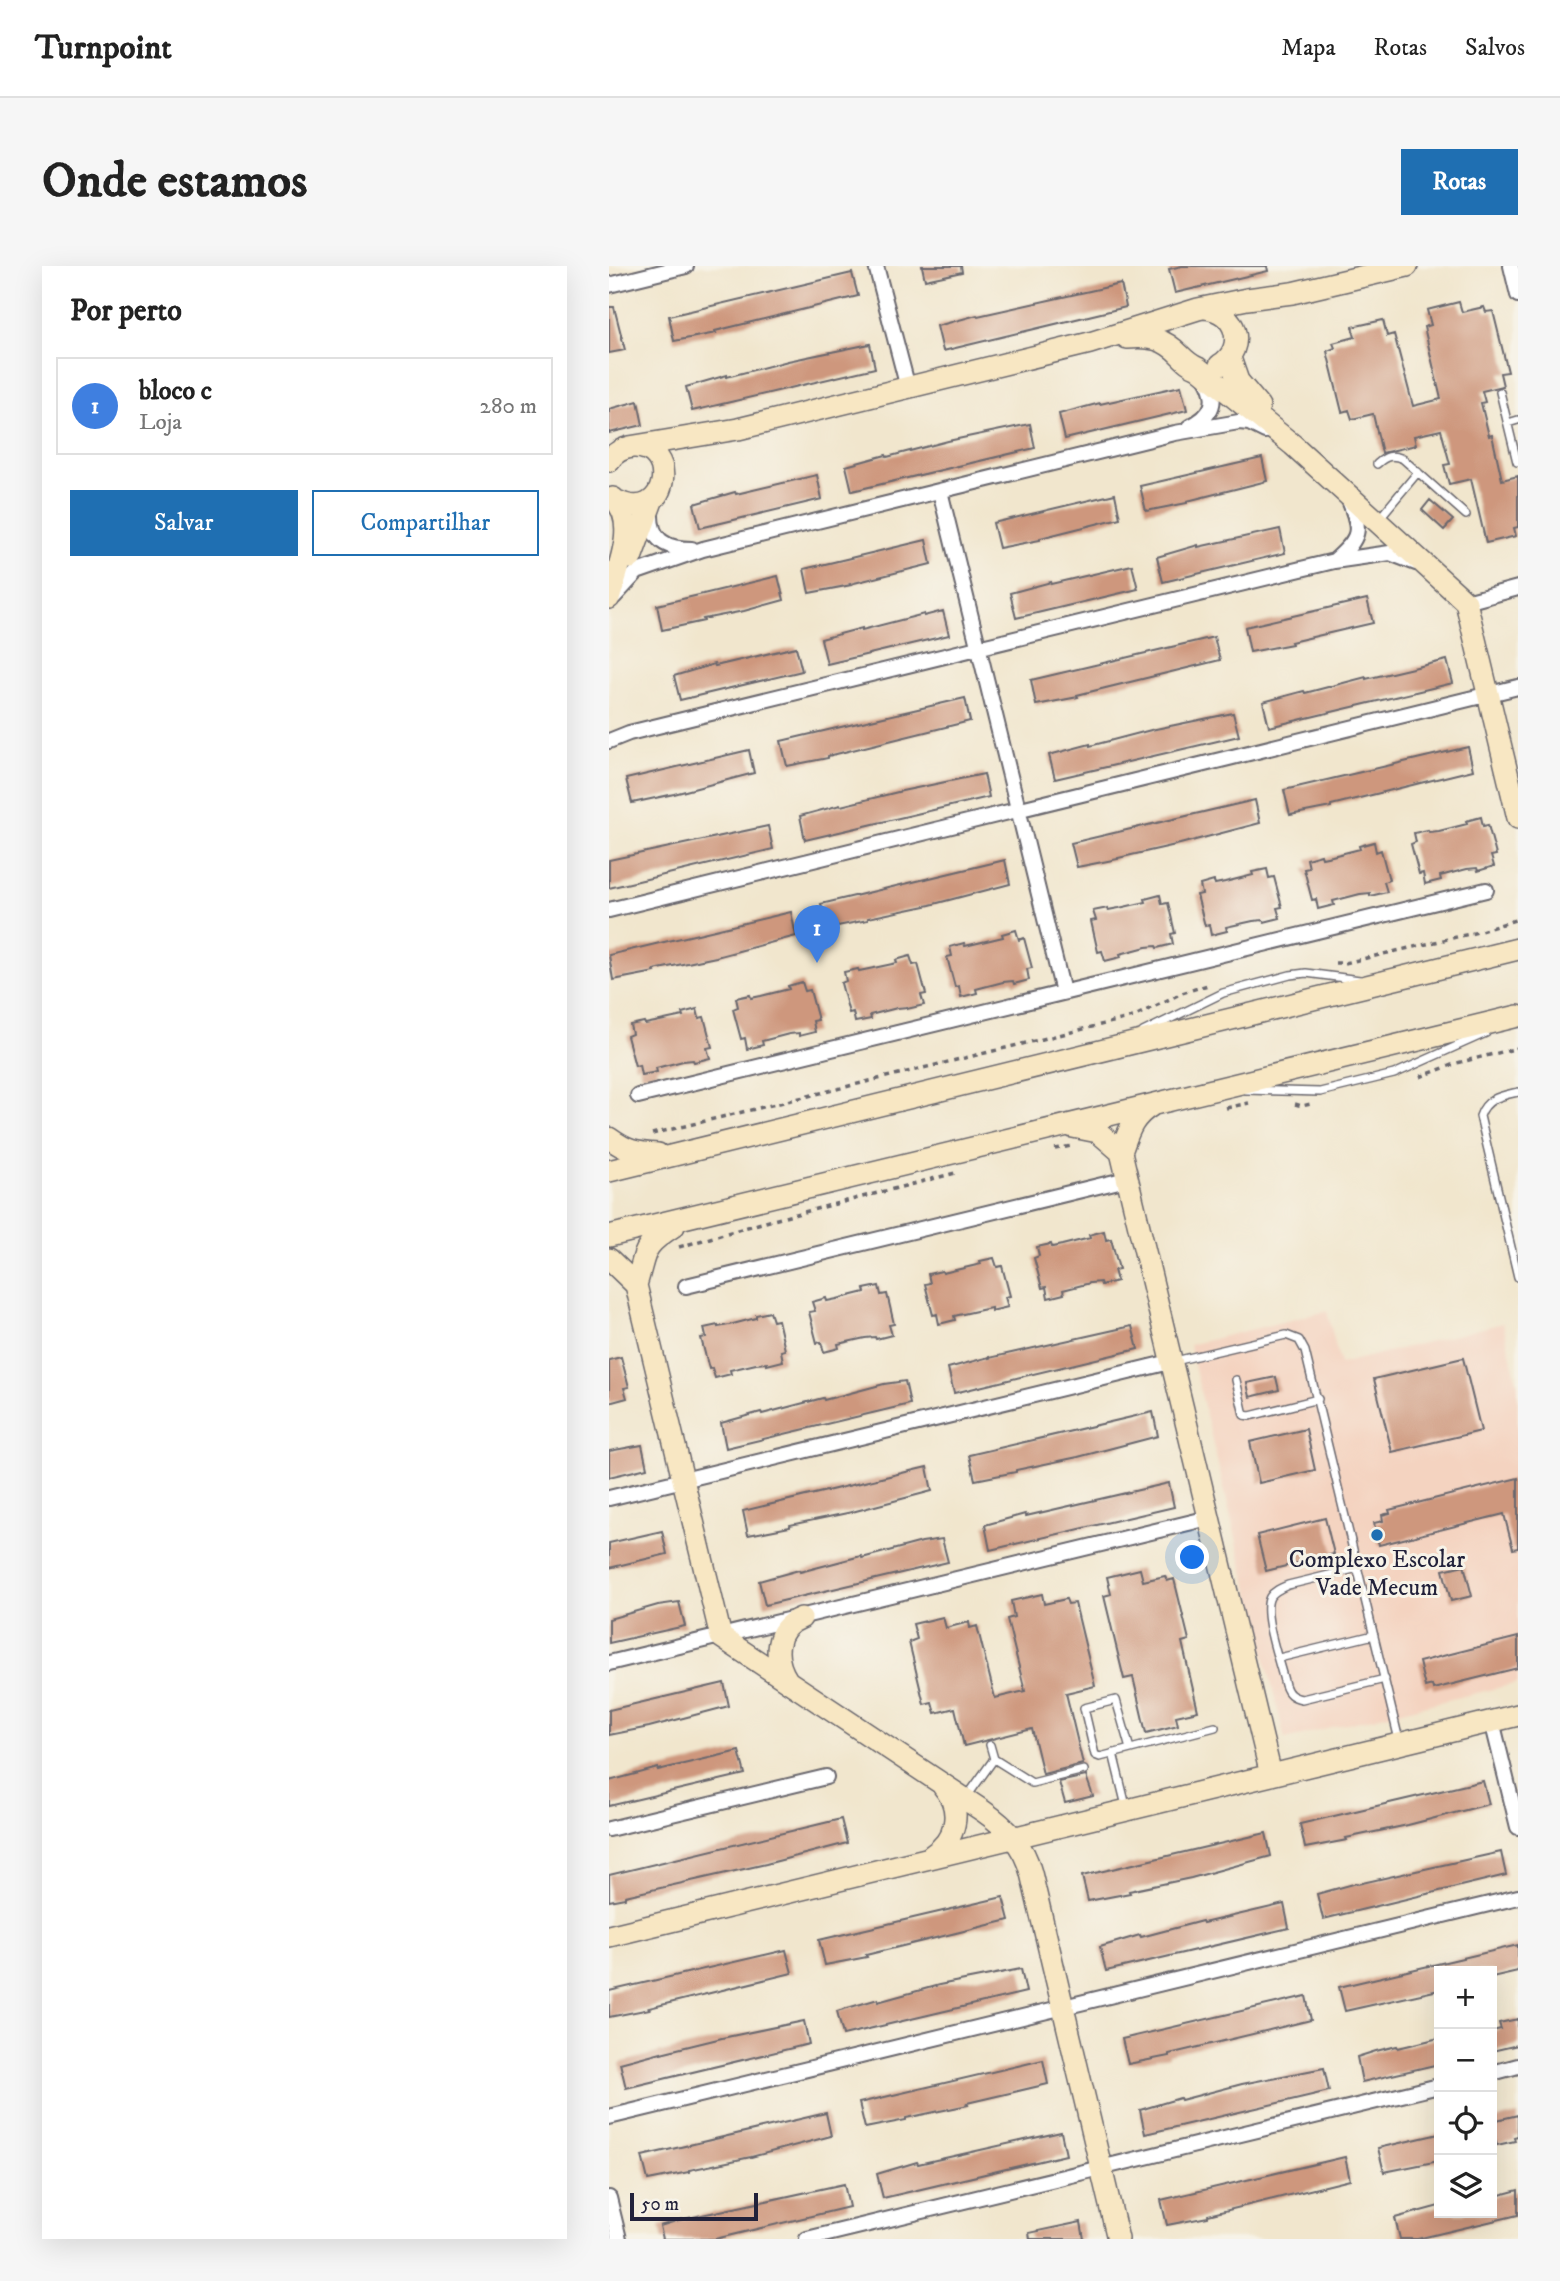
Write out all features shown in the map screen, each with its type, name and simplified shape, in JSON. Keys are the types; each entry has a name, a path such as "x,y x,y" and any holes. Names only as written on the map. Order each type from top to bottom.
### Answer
{"street":[{"path":"609,285 686,266"},
{"path":"876,266 908,388"},
{"path":"1511,266 1518,296"},
{"path":"617,453 738,429 1090,343 1198,310 1247,299 1292,293 1395,267"},
{"path":"1236,335 1259,309 1292,293"},
{"path":"1179,354 1175,336 1183,318 1198,310 1221,313 1229,318 1236,335 1236,344 1230,358 1215,368 1198,368"},
{"path":"1090,343 1144,336 1156,338 1198,368 1293,445 1466,602 1518,818"},
{"path":"1230,358 1238,381 1293,445"},
{"path":"1175,433 1196,424 1211,410 1213,392 1198,368"},
{"path":"609,601 637,572 703,549 1175,433 1239,422 1249,423 1293,445"},
{"path":"609,601 631,559 652,500 662,488 674,457 682,449 738,429"},
{"path":"617,453 647,450 660,462 664,480"},
{"path":"940,491 1063,992"},
{"path":"1334,561 1351,546 1356,535 1356,517 1346,493"},
{"path":"613,497 635,506 652,500"},
{"path":"609,601 626,535 625,516 613,497"},
{"path":"652,500 651,524 660,540 673,548 703,549"},
{"path":"609,741 629,733 1334,561 1390,553 1431,570"},
{"path":"1466,602 1518,588"},
{"path":"609,910 1518,687"},
{"path":"609,732 629,733"},
{"path":"638,1096 1486,890"},
{"path":"609,1171 1518,949"},
{"path":"609,1237 1518,1018"},
{"path":"1152,1105 1141,1112 1130,1126 1121,1153 1271,1774"},
{"path":"1068,1126 1098,1132 1121,1153"},
{"path":"612,1140 635,1153 674,1155"},
{"path":"685,1286 1127,1180"},
{"path":"689,1216 653,1239 644,1252 636,1285 721,1637 965,1799 1003,1826 1014,1838 1028,1861 1118,2239"},
{"path":"609,1259 636,1285"},
{"path":"609,1498 1170,1362"},
{"path":"609,1664 1209,1518"},
{"path":"787,1680 778,1661 778,1642 786,1627 801,1618"},
{"path":"609,1936 1518,1715"},
{"path":"1492,1721 1518,1827"},
{"path":"609,1829 826,1777"},
{"path":"929,1858 941,1850 951,1837 956,1823 950,1793 939,1782"},
{"path":"609,2117 1518,1897"},
{"path":"1497,2072 1518,2066"},
{"path":"807,2239 1434,2087"},
{"path":"609,2198 619,2239"}],"lane":[{"path":"1500,392 1517,462"},
{"path":"1508,423 1518,420"},
{"path":"1377,464 1385,457 1403,459 1466,515"},
{"path":"1377,521 1418,472"},
{"path":"1104,1051 1223,993 1290,975 1385,982"},
{"path":"1518,1092 1489,1101 1480,1116 1515,1249 1518,1277"},
{"path":"1170,1362 1286,1335 1299,1340 1305,1351 1318,1399 1400,1743"},
{"path":"1236,1380 1244,1415 1250,1416 1318,1399"},
{"path":"1358,1568 1288,1585 1271,1596 1267,1613 1288,1692 1294,1698 1302,1699 1385,1679"},
{"path":"1279,1658 1374,1635"},
{"path":"1131,1749 1116,1700 1086,1706 1084,1711 1095,1755 1100,1757 1113,1754 1216,1727"},
{"path":"991,1745 994,1759 1032,1783 1084,1770"},
{"path":"1113,1754 1127,1810"},
{"path":"965,1799 994,1759"}],"path":[{"path":"1333,963 1345,963 1408,949 1518,919"},
{"path":"612,1140 1133,1017 1182,993 1222,981"}],"shaded area":[{"name":"Complexo Escolar Vade Mecum","path":"1327,1311 1340,1364 1503,1323 1518,1386 1518,1683 1285,1739 1189,1345"}],"building":[{"path":"922,266 961,266 962,272 925,280"},
{"path":"1182,266 1267,266 1268,271 1175,293 1169,269"},
{"path":"852,273 858,296 715,331 716,333 674,341 669,316"},
{"path":"1121,284 1126,307 943,351 937,326"},
{"path":"1459,302 1462,312 1484,307 1486,312 1493,311 1508,372 1500,373 1503,386 1482,391 1485,402 1481,403 1489,436 1492,435 1502,480 1518,476 1518,527 1514,528 1516,536 1486,543 1471,479 1449,484 1444,465 1450,464 1441,430 1414,436 1416,445 1382,453 1373,414 1352,419 1349,410 1342,412 1327,351 1335,348 1333,343 1355,337 1352,327 1383,320 1387,336 1394,334 1413,406 1441,399 1424,327 1431,325 1427,310"},
{"path":"609,307 614,307 625,350 609,353"},
{"path":"870,344 875,368 692,411 686,387 727,375"},
{"path":"1181,386 1187,410 1065,439 1059,414"},
{"path":"638,401 643,425 609,433 609,409"},
{"path":"1030,424 1035,448 852,491 846,466"},
{"path":"1262,458 1267,481 1187,503 1146,511 1140,486"},
{"path":"817,475 822,499 700,528 694,504 735,492 736,494"},
{"path":"1115,494 1120,518 1040,540 999,548 993,523"},
{"path":"1430,500 1453,520 1444,530 1422,510"},
{"path":"1280,529 1285,553 1163,582 1157,557 1198,545"},
{"path":"926,540 931,564 809,593 804,569"},
{"path":"1132,565 1138,589 1016,618 1010,593"},
{"path":"778,576 784,600 662,630 657,605"},
{"path":"1367,599 1373,623 1250,652 1245,627"},
{"path":"943,611 949,635 827,664 821,639"},
{"path":"1214,637 1220,660 1077,695 1078,697 1036,705 1031,680"},
{"path":"796,647 802,671 680,700 674,676 714,664 715,666"},
{"path":"1447,660 1453,683 1269,727 1263,702"},
{"path":"965,698 970,721 787,766 781,741"},
{"path":"1233,713 1239,736 1055,779 1049,755"},
{"path":"1468,747 1473,770 1290,815 1284,790"},
{"path":"749,750 754,773 632,803 626,779"},
{"path":"984,774 989,797 805,840 800,816"},
{"path":"1255,800 1260,823 1077,867 1071,843"},
{"path":"1481,817 1483,826 1488,825 1496,855 1491,856 1494,866 1440,876 1441,880 1425,884 1423,873 1419,874 1411,844 1416,842 1414,833 1439,831 1467,824 1466,821"},
{"path":"768,826 773,849 609,888 609,860"},
{"path":"1374,842 1376,852 1381,850 1389,880 1384,882 1387,892 1370,896 1370,893 1360,894 1333,901 1334,905 1318,909 1316,899 1312,900 1304,869 1309,868 1307,859 1360,849 1359,846"},
{"path":"1005,860 1010,884 827,928 821,904"},
{"path":"1267,869 1269,878 1274,877 1282,907 1277,908 1280,918 1226,927 1227,931 1211,935 1209,925 1205,926 1197,895 1202,894 1200,885 1214,881 1215,884 1225,882"},
{"path":"1160,895 1162,904 1168,903 1175,933 1171,934 1173,944 1157,948 1146,947 1105,961 1102,951 1098,952 1091,921 1096,920 1093,911 1146,902 1145,899"},
{"path":"791,912 796,936 613,980 609,955"},
{"path":"1016,930 1019,940 1024,938 1032,968 1027,969 1029,980 1014,984 1013,981 1003,982 976,989 977,993 961,997 959,986 955,987 947,957 952,956 950,947 1003,937 1002,934"},
{"path":"910,956 913,965 918,964 926,994 921,995 924,1005 897,1008 870,1015 871,1019 855,1022 853,1012 849,1013 841,983 846,981 844,972 897,963 896,960"},
{"path":"802,982 805,991 810,990 818,1020 813,1021 815,1032 799,1036 799,1033 789,1034 762,1041 763,1045 747,1049 745,1038 741,1039 733,1009 738,1007 736,998 761,996 789,989 788,986"},
{"path":"697,1009 699,1018 704,1017 712,1047 707,1048 710,1058 694,1062 683,1061 656,1068 657,1072 641,1075 639,1065 635,1066 627,1036 632,1034 630,1025 683,1016 682,1013"},
{"path":"1104,1231 1106,1240 1111,1239 1119,1269 1114,1270 1117,1281 1101,1285 1100,1282 1090,1283 1063,1290 1064,1294 1048,1298 1046,1287 1042,1288 1034,1258 1039,1256 1037,1247 1062,1245 1090,1238 1089,1235"},
{"path":"994,1258 997,1267 1002,1266 1010,1296 1005,1297 1008,1307 954,1316 955,1320 939,1324 937,1314 933,1315 925,1284 930,1283 928,1274 981,1264 980,1261"},
{"path":"879,1286 881,1295 887,1294 894,1324 889,1325 892,1335 838,1344 839,1348 824,1352 821,1342 817,1343 809,1312 815,1311 812,1302 826,1298 827,1301 837,1299"},
{"path":"770,1312 773,1321 778,1320 785,1350 781,1351 783,1361 730,1370 731,1374 715,1378 712,1368 709,1369 701,1338 706,1337 704,1328 729,1325"},
{"path":"1132,1326 1138,1349 954,1393 948,1368"},
{"path":"621,1357 629,1387 624,1388 627,1398 609,1403 609,1360"},
{"path":"1463,1358 1481,1431 1392,1452 1374,1379"},
{"path":"1276,1377 1279,1390 1250,1397 1247,1383"},
{"path":"905,1381 910,1404 726,1448 721,1423"},
{"path":"1153,1412 1158,1436 975,1480 969,1455"},
{"path":"1306,1429 1315,1470 1259,1483 1250,1442"},
{"path":"642,1445 647,1468 609,1477 609,1451"},
{"path":"927,1467 932,1491 748,1535 743,1511"},
{"path":"1518,1478 1518,1548 1513,1549 1504,1514 1379,1545 1374,1523 1383,1521 1382,1515 1390,1513 1389,1510"},
{"path":"1169,1483 1174,1507 990,1550 985,1525"},
{"path":"1325,1518 1334,1554 1266,1571 1257,1535"},
{"path":"662,1531 667,1554 609,1568 609,1543"},
{"path":"942,1539 948,1562 765,1605 759,1581"},
{"path":"1464,1565 1472,1596 1451,1601 1443,1570"},
{"path":"1140,1569 1143,1581 1165,1576 1167,1581 1174,1579 1189,1640 1182,1642 1198,1711 1176,1716 1178,1725 1146,1733 1133,1677 1124,1679 1104,1596 1111,1594 1107,1577"},
{"path":"1042,1594 1044,1604 1066,1599 1068,1604 1075,1603 1095,1686 1066,1693 1083,1764 1043,1774 1032,1729 964,1746 955,1708 935,1713 932,1702 924,1704 909,1642 917,1639 913,1624 943,1617 946,1628 969,1622 970,1628 977,1626 995,1698 1025,1691 1007,1619 1014,1617 1011,1601"},
{"path":"679,1602 685,1626 609,1643 609,1619"},
{"path":"1518,1637 1518,1668 1433,1689 1432,1685 1425,1687 1419,1662"},
{"path":"724,1683 729,1706 609,1735 609,1710"},
{"path":"739,1751 745,1774 609,1806 609,1781"},
{"path":"1086,1776 1093,1796 1065,1803 1059,1782"},
{"path":"1483,1781 1489,1804 1305,1848 1300,1824"},
{"path":"841,1819 847,1843 609,1901 609,1875"},
{"path":"1266,1833 1271,1856 1191,1878 1129,1891 1130,1893 1088,1901 1082,1876"},
{"path":"1501,1852 1506,1875 1323,1919 1317,1894"},
{"path":"1003,1897 1009,1920 866,1955 867,1957 825,1965 819,1940"},
{"path":"1284,1904 1289,1928 1106,1971 1100,1947 1140,1935 1141,1937"},
{"path":"1518,1945 1518,1971 1497,1976 1497,1966 1434,1966 1434,1991 1345,2011 1339,1987"},
{"path":"786,1950 792,1973 609,2017 609,1991"},
{"path":"1021,1969 1026,1992 843,2035 837,2011 939,1985"},
{"path":"1306,1996 1311,2020 1128,2064 1122,2039"},
{"path":"1518,2019 1518,2045 1497,2050 1497,2030 1501,2029 1499,2023"},
{"path":"804,2021 809,2044 626,2088 620,2063"},
{"path":"1434,2039 1434,2065 1362,2082 1357,2057 1397,2046 1398,2048"},
{"path":"1043,2060 1048,2084 865,2128 859,2103"},
{"path":"1324,2068 1329,2091 1145,2134 1140,2110 1180,2098 1181,2100 1242,2084"},
{"path":"826,2113 831,2136 648,2180 642,2156"},
{"path":"1518,2115 1518,2136 1514,2137 1515,2141 1497,2145 1497,2120"},
{"path":"1061,2132 1066,2155 883,2198 877,2174 917,2162 918,2164"},
{"path":"1434,2135 1434,2162 1384,2172 1378,2148"},
{"path":"1345,2157 1350,2180 1167,2225 1161,2200"},
{"path":"844,2184 849,2207 715,2239 663,2239 660,2226 679,2220"},
{"path":"1518,2190 1518,2215 1417,2239 1400,2239 1395,2218 1434,2207 1434,2218 1497,2218 1497,2196"},
{"path":"1081,2222 1084,2239 1030,2239 1029,2233"}],"place":[{"name":"bloco c","path":"817,963"},
{"name":"Complexo Escolar Vade Mecum","path":"1377,1535"}]}
